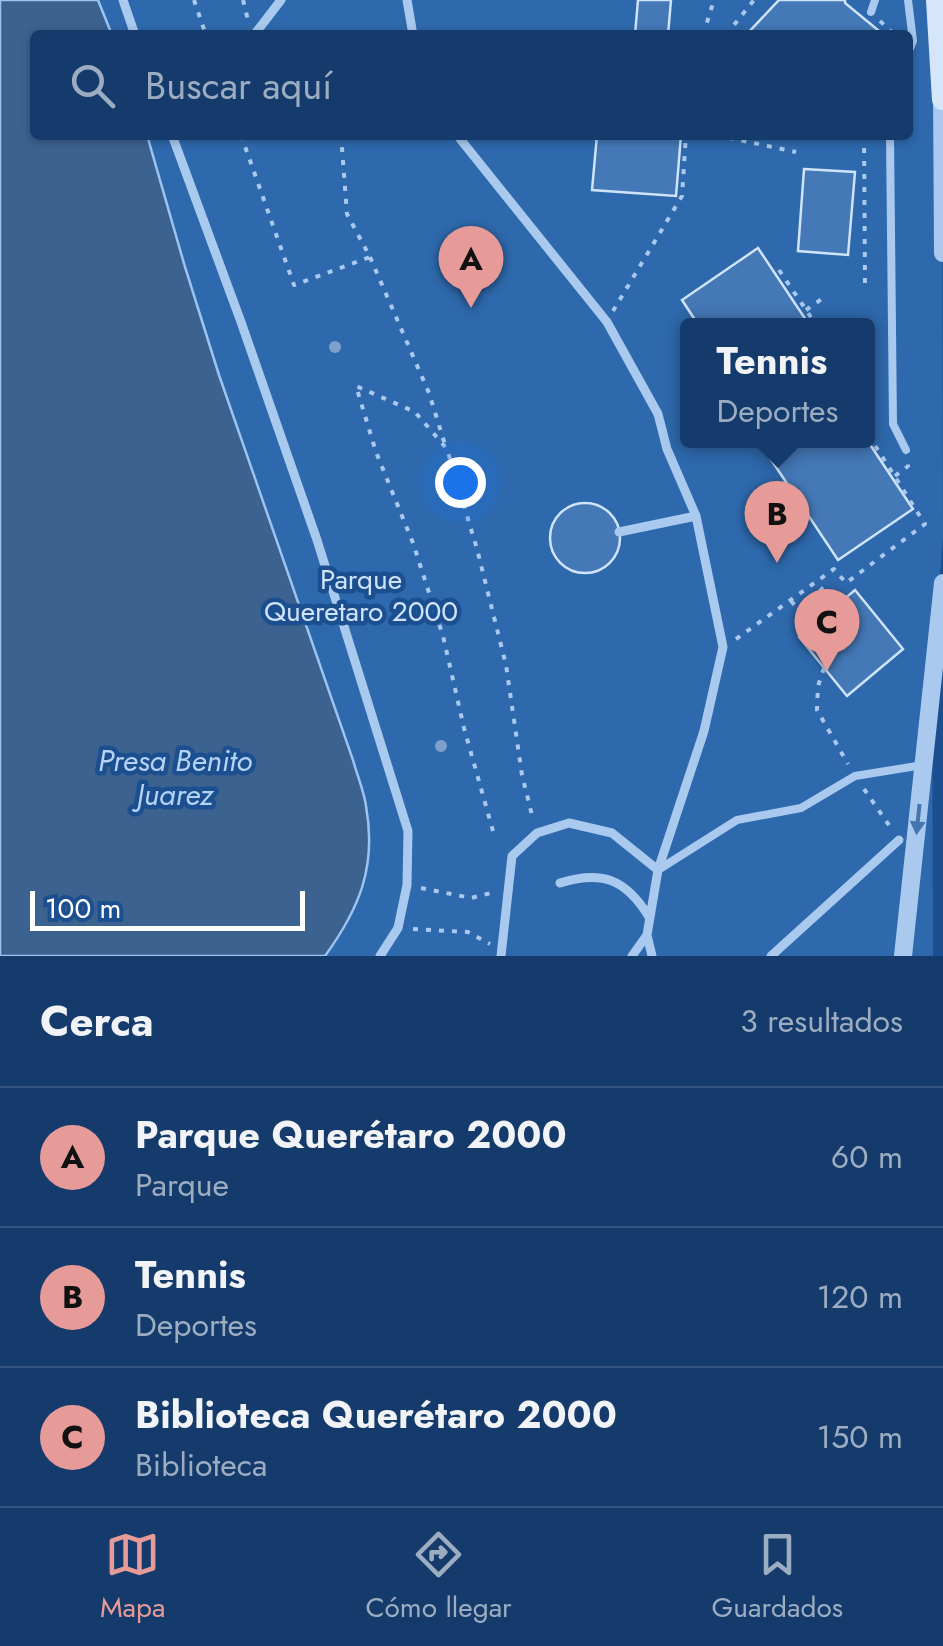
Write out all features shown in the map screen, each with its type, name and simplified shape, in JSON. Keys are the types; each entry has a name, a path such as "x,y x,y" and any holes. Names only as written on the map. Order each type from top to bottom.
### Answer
{"main road":[{"path":"939,0 942,100"}],"street":[{"path":"122,0 134,30"},
{"path":"256,30 281,0"},
{"path":"407,0 412,30"},
{"path":"942,100 943,253"},
{"path":"174,140 317,540 408,831 406,885 398,928 380,956"},
{"path":"461,140 607,322 658,414 667,449 696,516 724,648 704,731 658,870 647,936 652,956"},
{"path":"619,532 696,516"},
{"path":"902,956 943,583"},
{"path":"501,953 512,856 537,833 569,823 612,834 658,870"},
{"path":"774,955 899,840"},
{"path":"560,883 581,876 613,879 639,900 649,917"},
{"path":"632,956 647,936"}],"lane":[{"path":"870,12 875,0"},
{"path":"908,0 911,30"},
{"path":"890,140 893,424 906,450"},
{"path":"658,870 737,820 801,808 855,776 924,764"}],"path":[{"path":"194,0 204,30"},
{"path":"243,0 251,30"},
{"path":"705,30 714,0"},
{"path":"730,30 754,0"},
{"path":"243,140 294,286 370,258"},
{"path":"341,140 347,214 429,393 478,550 506,664 522,774 537,833"},
{"path":"607,322 682,196 686,140"},
{"path":"740,140 796,152"},
{"path":"864,140 865,284"},
{"path":"778,270 812,318"},
{"path":"806,310 826,296"},
{"path":"446,449 415,412 356,386 376,452 414,544 444,636 464,728 493,831"},
{"path":"724,648 834,569 846,583 925,524 875,445"},
{"path":"895,476 908,466 906,450"},
{"path":"791,602 798,610 812,600 822,590 816,582"},
{"path":"824,668 817,710 855,776 899,840"},
{"path":"406,885 471,898 506,888"},
{"path":"398,928 468,932 501,953"}],"green space":[{"name":"Parque Queretaro 2000","path":"0,0 936,0 942,101 943,537 932,673 933,956 0,956"}],"water":[{"name":"Presa Benito Juarez","path":"0,0 98,0 110,30 30,30 30,140 148,140 219,375 353,760 365,800 369,849 356,904 325,956 0,956"}],"building":[{"path":"638,0 671,0 668,30 635,30"},
{"path":"779,0 845,0 878,30 751,30"},
{"path":"597,140 681,140 676,196 592,190"},
{"path":"804,169 855,172 848,255 798,251"},
{"path":"758,248 805,318 694,318 682,300"},
{"path":"763,448 872,448 913,509 838,560"},
{"path":"585,503 599,505 610,513 618,524 618,552 610,563 599,571 585,573 571,571 560,563 552,552 550,538 552,524 560,513 571,505"},
{"path":"855,590 903,649 847,696 799,637"}],"place":[{"name":"Parque Querétaro 2000","path":"471,308"},
{"name":"Tennis","path":"777,563"},
{"name":"Biblioteca Querétaro 2000","path":"827,671"}]}
